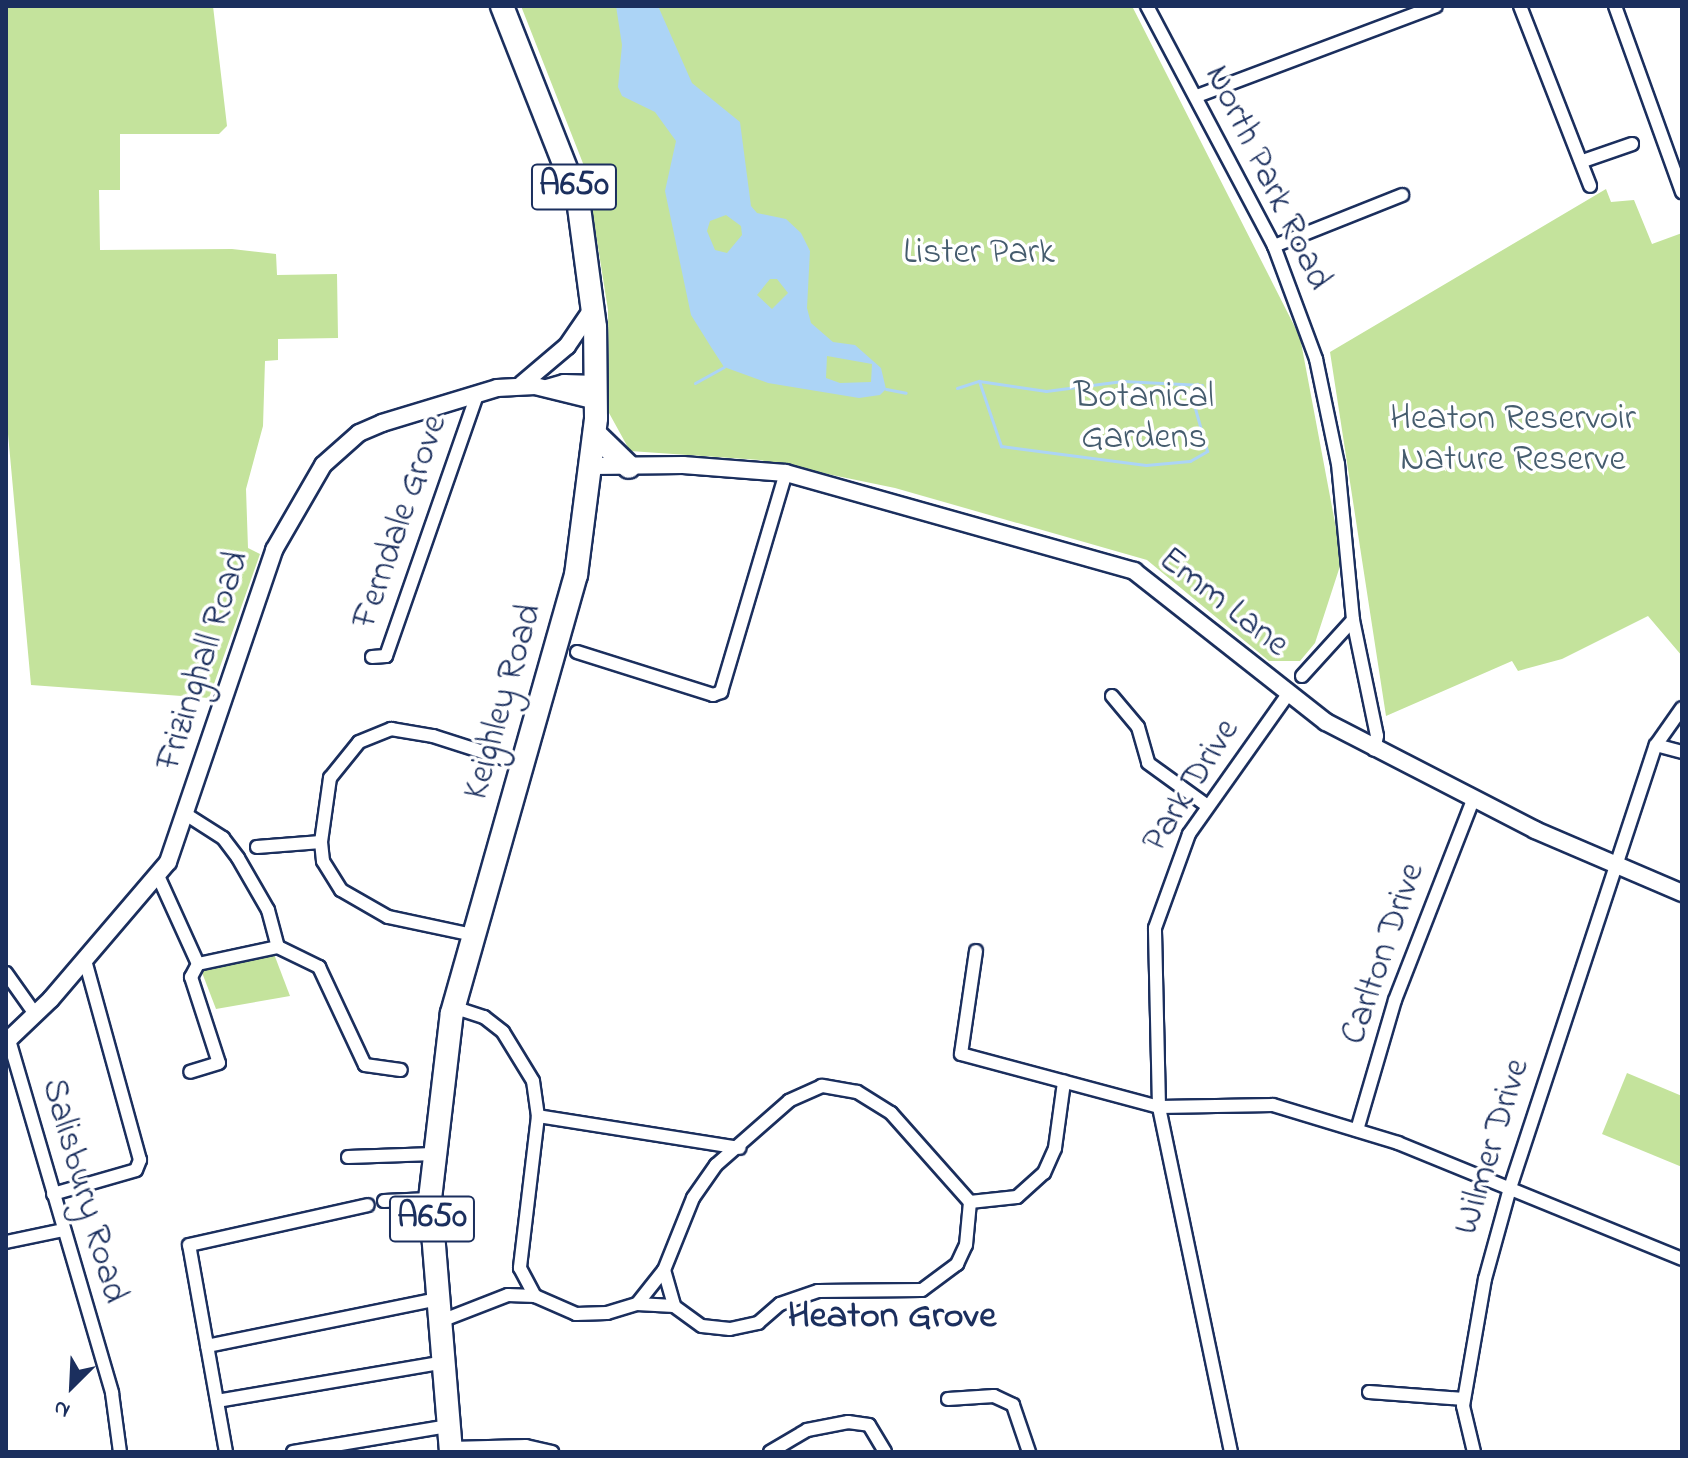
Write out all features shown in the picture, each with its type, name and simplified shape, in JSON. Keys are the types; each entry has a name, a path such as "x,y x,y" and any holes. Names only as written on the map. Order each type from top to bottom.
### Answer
{"highway":[{"name":"Keighley Road","path":"449,1426 430,1199 453,1007 576,575 595,434 593,308 578,199 502,6"},
{"path":"595,434 629,467"},
{"name":"A650","path":"449,1426 451,1450"}],"street":[{"name":"North Park Road","path":"1147,6 1274,246 1316,359 1335,449 1353,620"},
{"path":"1197,96 1436,6"},
{"path":"1520,6 1583,161 1590,186"},
{"path":"1615,6 1682,192"},
{"path":"1583,161 1632,144"},
{"path":"1274,246 1402,195"},
{"name":"Frizinghall Road","path":"522,384 567,346 593,308"},
{"name":"Frizinghall Road","path":"7,1041 159,878 187,815 259,588 305,489 323,465 359,433 477,394 522,384 596,393"},
{"name":"Ferndale Grove","path":"372,657 386,656 477,394"},
{"name":"Emm Lane","path":"592,466 786,473 1134,571 1288,694 1374,750 1615,866 1682,893"},
{"path":"577,652 713,695 721,692 786,473"},
{"path":"1302,676 1353,620"},
{"path":"1353,620 1377,736 1374,750"},
{"name":"Park Drive","path":"1231,1452 1159,1107 1155,928 1170,875 1206,805 1288,694"},
{"path":"1112,696 1138,727 1148,763 1206,805"},
{"name":"Wilmer Drive","path":"1474,1452 1464,1399 1485,1279 1510,1188 1656,745 1682,708"},
{"path":"473,935 388,917 353,901 330,876 321,842 325,797 337,763 374,733 413,731 520,764"},
{"path":"1656,745 1682,752"},
{"name":"Carlton Drive","path":"1357,1130 1395,1000 1473,800"},
{"path":"187,815 223,838 238,858 268,910 278,947"},
{"path":"257,847 321,842"},
{"path":"159,878 198,964"},
{"path":"190,1072 219,1063 191,977 198,964 278,947 319,967 365,1065 401,1070"},
{"path":"976,951 961,1054 1159,1107 1273,1105 1357,1130 1510,1188 1682,1259"},
{"path":"53,1194 136,1170 140,1160 85,960"},
{"path":"6,973 35,1014"},
{"path":"453,1007 484,1017 520,1053 533,1081 538,1116 520,1268 508,1295"},
{"name":"Salisbury Road","path":"7,1041 112,1393 120,1452"},
{"path":"970,1202 1017,1197 1044,1173 1055,1148 1064,1082"},
{"path":"207,1346 440,1310 508,1295 535,1296 576,1314 607,1313 637,1304 674,1306 702,1326 730,1329 758,1323 780,1304 818,1291 922,1290 957,1264 966,1245 970,1202 891,1113 839,1086 806,1089 716,1165 693,1198 664,1270 637,1304"},
{"path":"538,1116 739,1148"},
{"path":"348,1157 434,1154"},
{"path":"384,1201 430,1199"},
{"path":"226,1452 189,1245 368,1205"},
{"path":"6,1242 63,1230"},
{"path":"520,1268 535,1296"},
{"path":"664,1270 674,1306"},
{"path":"217,1401 444,1362"},
{"path":"1369,1392 1464,1399"},
{"path":"948,1399 994,1396 1013,1405 1029,1452"},
{"path":"770,1452 807,1430 848,1422 869,1425 885,1452"},
{"path":"293,1452 449,1426"},
{"path":"451,1450 526,1446 552,1452"}],"green space":[{"path":"6,6 213,6 227,126 219,134 120,134 120,190 99,190 100,250 232,249 276,254 277,275 337,274 338,338 278,339 278,360 265,361 263,426 246,489 248,548 260,554 209,698 31,685 8,434"},
{"name":"Lister Park","path":"521,6 1132,6 1300,337 1342,560 1315,643 1300,661 1269,661 1147,560 895,488 760,460 630,451 609,413 608,310 586,171"},
{"name":"Heaton Reservoir Nature Reserve","path":"1606,189 1611,202 1634,200 1652,244 1682,233 1682,656 1648,616 1562,659 1518,671 1512,661 1386,716 1330,352"},
{"path":"274,954 290,996 216,1009 201,970"},
{"path":"1627,1073 1682,1096 1682,1167 1602,1134"}],"water":[{"path":"616,6 658,6 692,83 740,122 751,206 757,213 786,219 801,233 810,251 807,308 811,323 833,342 855,345 881,368 886,389 880,395 859,398 768,383 724,367 691,315 665,191 676,141 655,112 622,96 618,87 622,45","holes":["726,215 741,226 742,235 727,253 715,250 707,231 710,221","770,279 777,279 788,293 772,309 757,295","827,356 872,364 871,382 840,383 826,378"]}],"waterway":[{"path":"695,383 724,367"},
{"path":"979,381 1001,446 1146,465 1190,461 1207,451 1191,394 1197,384"},
{"path":"957,388 979,381 1046,391 1122,381 1202,385"},
{"path":"886,389 906,393"}],"district":[{"name":"Heaton Grove","path":"892,1318"}],"park label":[{"name":"Botanical Gardens","path":"1144,418"}]}
